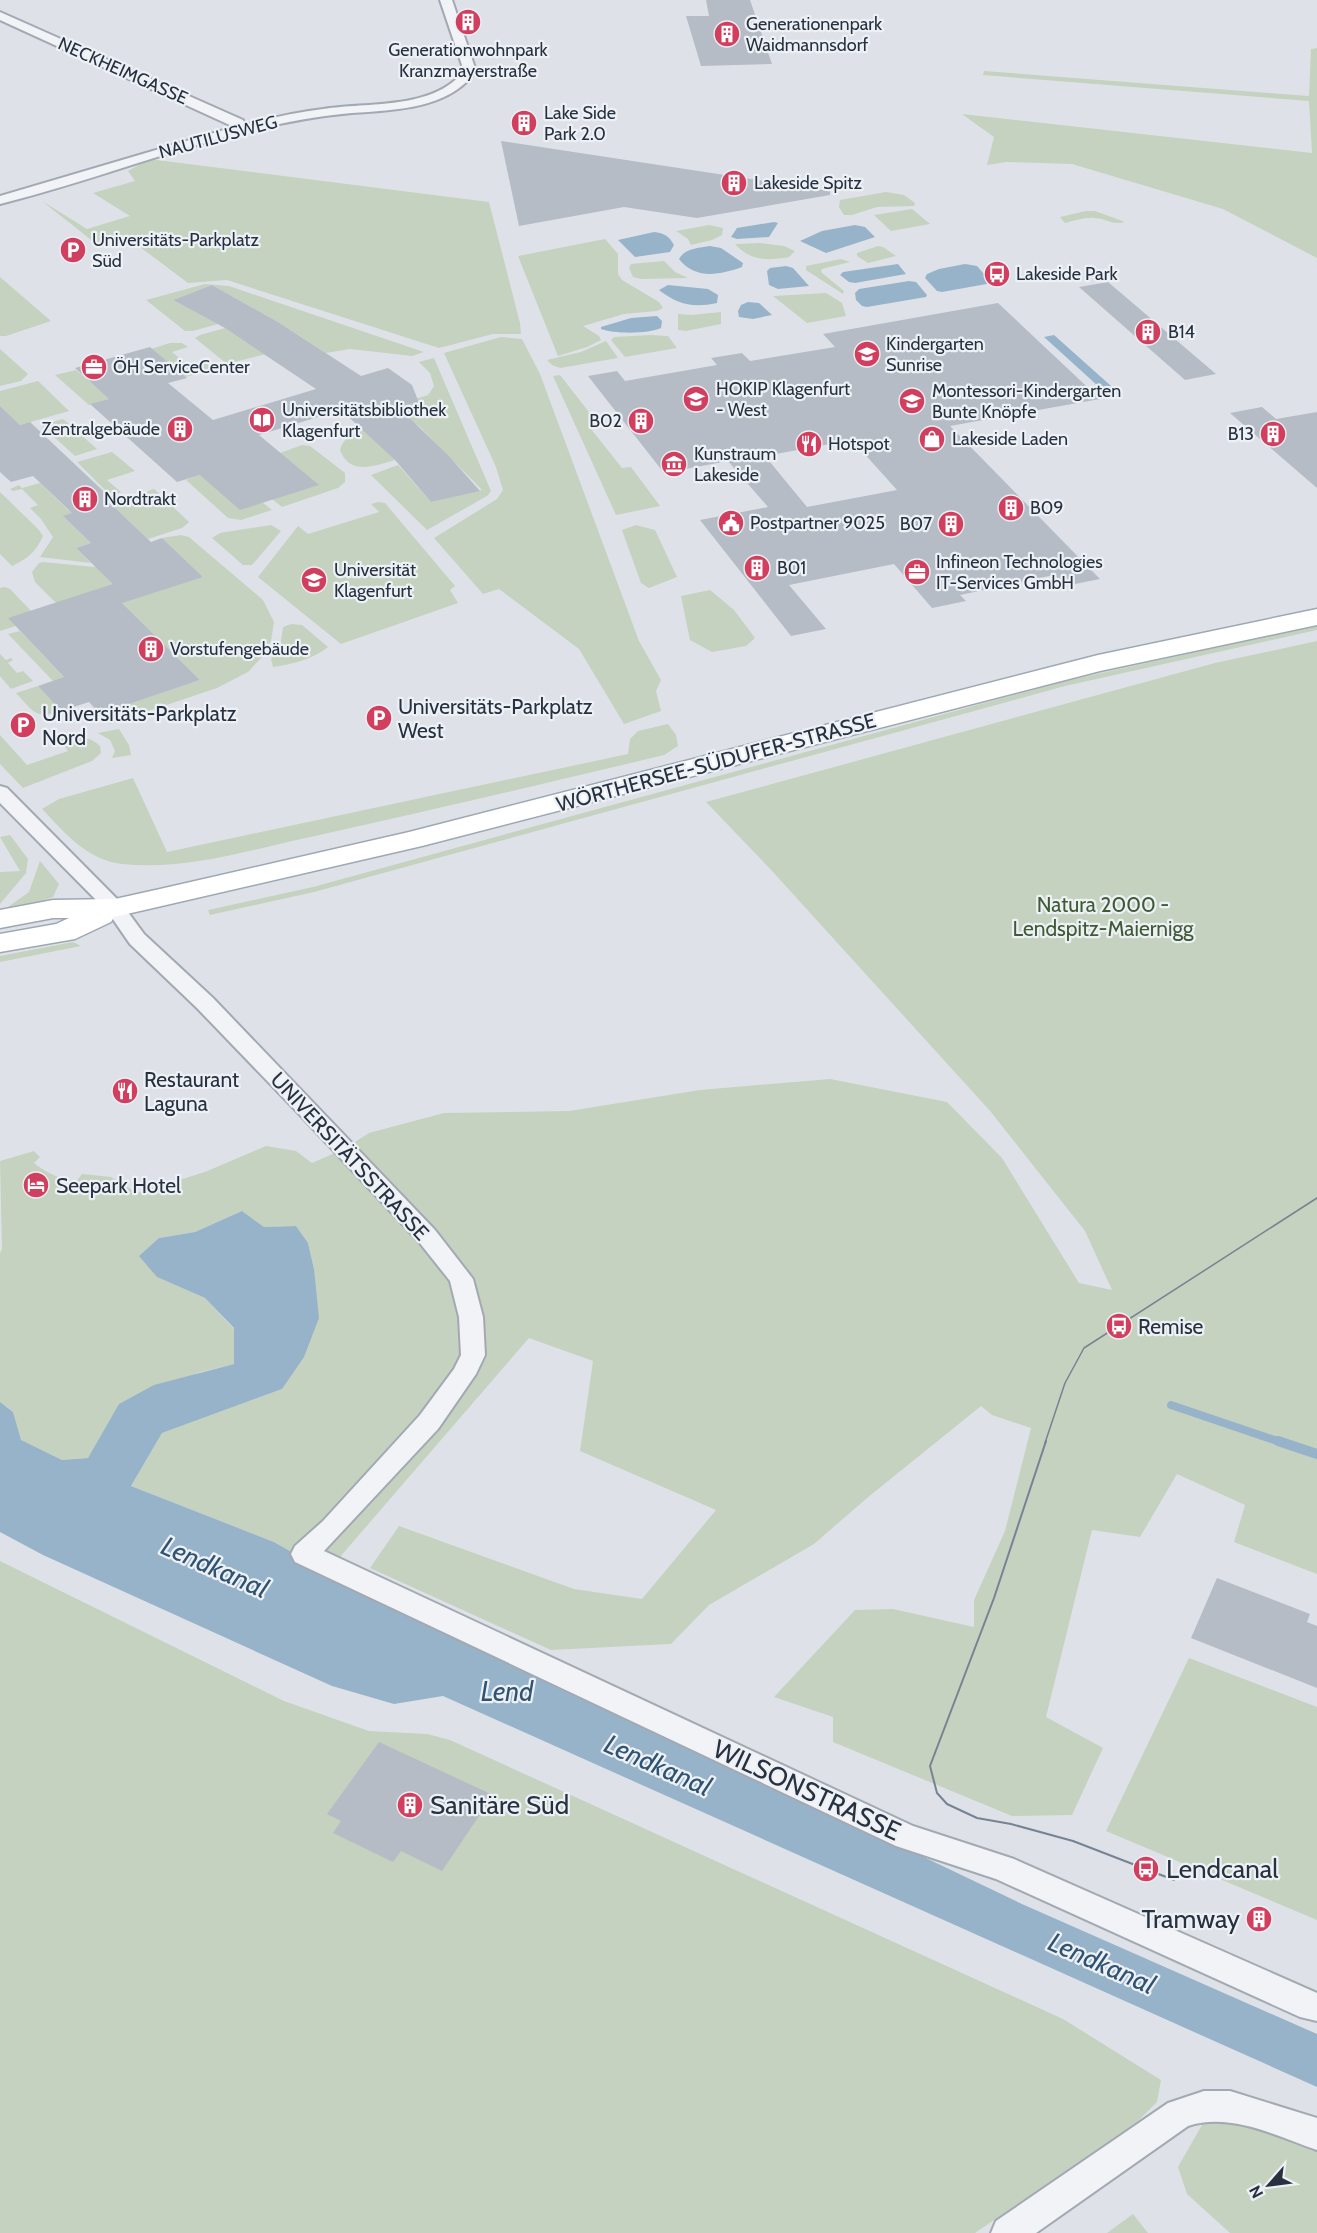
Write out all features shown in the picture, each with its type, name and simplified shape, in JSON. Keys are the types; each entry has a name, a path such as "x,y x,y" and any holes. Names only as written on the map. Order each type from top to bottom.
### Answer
{"main road":[{"name":"WÖRTHERSEE-SÜDUFER-STRASSE","path":"0,919 53,909 115,908 435,834 1098,663 1317,617"},
{"name":"WÖRTHERSEE-SÜDUFER-STRASSE","path":"0,943 64,932 115,908"}],"street":[{"name":"NAUTILUSWEG","path":"0,200 92,170 242,129 304,116 409,102 457,88 466,80 470,71 447,0"},
{"name":"NECKHEIMGASSE","path":"0,16 228,118 238,123 242,129"},
{"name":"UNIVERSITÄTSSTRASSE","path":"0,792 115,908 137,939 206,1003 308,1110 427,1236 461,1279 471,1317 473,1355 464,1374 429,1422 332,1528 304,1554"},
{"name":"WILSONSTRASSE","path":"304,1554 906,1837 1003,1868 1311,2007 1317,2007"},
{"path":"1008,2233 1179,2114 1204,2106 1230,2106 1317,2134"}],"green space":[{"path":"1317,48 1317,258 1223,209 1072,164 1006,162 987,165 994,137 962,114 1312,153 1309,101 983,75 984,71 1309,96 1311,49"},
{"path":"149,159 489,202 521,334 493,334 439,348 227,280 188,283 124,235 95,243 42,201 87,229 130,216 93,193 135,181 128,171"},
{"path":"886,192 904,195 915,203 914,206 877,207 852,215 844,215 839,207 840,200"},
{"path":"912,209 930,224 891,231 874,215"},
{"path":"1095,211 1125,222 1116,223 1091,218 1065,223 1060,217"},
{"path":"709,225 723,228 722,235 691,245 688,239 676,231"},
{"path":"605,239 618,254 618,274 622,280 659,302 663,308 657,311 624,314 583,326 599,336 601,340 558,356 518,256"},
{"path":"759,243 784,246 795,251 789,257 760,258 747,254 735,244"},
{"path":"878,246 896,256 868,263 857,256 857,253"},
{"path":"841,259 850,262 822,269 821,272 844,291 843,294 806,270 806,266"},
{"path":"664,261 675,272 688,278 641,279 633,277 629,268 631,264"},
{"path":"0,277 51,321 0,336"},
{"path":"205,284 229,286 424,352 412,356 350,349 326,353 278,322 212,285 173,300 218,324 193,331 185,331 146,300"},
{"path":"826,293 842,303 846,316 807,323 773,296"},
{"path":"721,312 721,324 686,331 678,330 678,314"},
{"path":"225,328 266,354 227,364 195,338"},
{"path":"668,336 677,348 625,357 611,340 614,337"},
{"path":"501,337 522,339 540,374 639,641 661,680 656,691 661,711 624,724 579,649 499,589 483,594 434,538 497,499 503,490 496,467 444,353"},
{"path":"606,341 618,358 560,368 547,360 581,352"},
{"path":"170,343 182,343 188,347 172,352 190,367 206,362 211,369 186,377 151,349"},
{"path":"0,349 28,374 21,381 0,386"},
{"path":"434,358 491,491 487,496 427,530 371,475 398,465 431,502 482,490 421,428 393,406 428,395 434,386 430,373 419,362"},
{"path":"76,370 110,399 89,405 55,375"},
{"path":"560,375 599,425 591,429 622,468 631,467 660,506 616,515 553,376"},
{"path":"38,381 69,411 20,425 0,406 0,391"},
{"path":"63,419 97,449 75,456 41,425"},
{"path":"364,430 395,460 363,467 356,466 344,458 340,450 346,439"},
{"path":"302,445 310,446 345,473 345,482 338,488 282,507 272,499 280,453"},
{"path":"112,452 135,471 107,480 121,492 111,496 77,462"},
{"path":"200,475 262,502 272,510 241,520 228,518 186,480"},
{"path":"40,483 68,510 75,513 64,517 91,543 76,548 91,563 40,557 53,537 30,508 38,505 22,489 13,491 10,489 19,485 22,488"},
{"path":"154,489 189,522 182,528 148,539 111,504"},
{"path":"0,492 43,536 31,554 12,566 0,554"},
{"path":"385,503 455,586 450,590 458,603 341,644 258,577 298,526 308,534 379,512 371,504"},
{"path":"271,525 281,531 252,565 243,565 212,538 220,533"},
{"path":"636,525 655,530 677,577 649,588 641,583 622,530"},
{"path":"181,535 189,537 263,600 274,622 271,641 263,656 248,672 217,688 110,724 100,714 200,680 118,599 203,577 162,538"},
{"path":"39,563 95,567 102,565 146,581 56,603 35,582 32,572"},
{"path":"0,588 10,589 31,611 9,618 16,626 0,631"},
{"path":"710,590 734,610 755,638 746,646 712,652 690,640 681,596"},
{"path":"291,624 302,625 328,647 302,660 273,667 271,659 280,648 283,627"},
{"path":"1317,625 1317,630 1065,686 314,892 210,915 208,910 313,887 1061,682"},
{"path":"20,631 78,692 53,681 8,634"},
{"name":"Natura 2000 - Lendspitz-Maiernigg","path":"1317,641 1317,1574 1234,1542 1245,1505 1177,1474 1140,1537 1092,1530 1046,1717 1103,1748 1072,1815 1012,1816 833,1742 833,1717 774,1697 855,1610 893,1609 974,1627 974,1600 1005,1531 1031,1428 992,1415 981,1406 814,1544 709,1605 671,1644 551,1650 370,1568 399,1526 574,1589 642,1599 716,1510 580,1451 593,1361 529,1338 327,1572 274,1542 131,1486 162,1433 282,1389 314,1269 308,1243 296,1226 264,1227 242,1211 195,1232 159,1238 157,1277 205,1298 234,1329 234,1364 197,1373 88,1458 62,1460 20,1440 13,1412 0,1402 0,1253 2,1249 0,1161 34,1151 40,1157 34,1163 54,1175 76,1182 82,1174 111,1177 137,1193 205,1172 266,1146 296,1151 312,1163 344,1149 369,1133 444,1113 569,1111 700,1090 830,1079 947,1102 1002,1158 1079,1283 1112,1290 1085,1231 991,1112 773,872 706,802 1215,663"},
{"path":"0,654 6,660 11,658 13,660 8,663 17,673 23,671 33,681 11,689 0,676"},
{"path":"38,686 61,711 45,715 35,712 16,693"},
{"path":"668,724 676,735 678,746 664,755 195,862 146,865 109,861 77,844 42,809 59,799 133,778 167,852 628,754 630,739 638,731"},
{"path":"119,729 129,745 131,755 112,758 115,751 110,740 98,733"},
{"path":"0,735 27,765 68,751 59,739 81,737 91,740 100,746 101,753 92,761 23,788 0,764"},
{"path":"10,835 28,859 26,873 0,904 0,872 20,871 0,837"},
{"path":"40,861 59,884 53,897 1,912 29,892"},
{"path":"73,942 81,946 0,962 0,956"},
{"path":"0,1561 284,1701 369,1731 427,1734 450,1740 1063,2019 1161,2080 1157,2102 1138,2121 975,2233 0,2233"},
{"path":"1189,1658 1317,1707 1317,1920 1106,1831"},
{"path":"1234,2115 1317,2150 1317,2233 1230,2233 1187,2194 1178,2167 1203,2123"},
{"path":"1133,2214 1148,2233 1107,2233"}],"water":[{"path":"778,223 769,237 737,239 731,237 737,228"},
{"path":"855,225 865,227 875,237 826,253 800,241 822,231"},
{"path":"654,232 670,239 674,245 670,252 635,257 618,240"},
{"path":"710,246 721,248 743,263 742,267 717,274 700,273 685,266 679,259 689,251"},
{"path":"898,264 906,274 855,283 849,282 840,275 843,272"},
{"path":"965,264 977,266 992,283 942,292 937,291 925,278 927,274 939,269"},
{"path":"786,266 793,268 809,286 778,289 769,285 767,271 770,268"},
{"path":"909,281 916,282 927,295 926,297 867,307 862,306 856,300 855,293 859,289"},
{"path":"668,285 708,289 718,295 717,303 693,305 679,302 659,290"},
{"path":"748,302 759,303 772,315 753,319 739,317 738,311 741,305"},
{"path":"657,316 662,321 661,328 656,330 631,333 601,329 601,327 631,318"},
{"path":"1054,335 1120,394 1109,396 1044,337"},
{"path":"242,1211 264,1227 296,1226 308,1243 314,1269 319,1318 304,1357 282,1389 162,1433 131,1486 274,1542 327,1572 1022,1904 1317,2034 1317,2087 443,1696 394,1704 332,1686 43,1555 0,1532 0,1402 13,1412 21,1440 62,1460 88,1458 119,1404 154,1385 234,1364 234,1328 205,1298 157,1277 139,1256 159,1238 195,1232"}],"building":[{"name":"Generationenpark Waidmannsdorf","path":"706,0 750,0 772,64 701,66 686,16 709,16"},
{"name":"Lakeside Spitz","path":"501,141 830,191 830,195 697,218 624,207 519,226"},
{"name":"B14","path":"1108,282 1216,374 1185,380 1079,287"},
{"path":"212,285 278,322 361,376 388,368 412,385 419,403 397,406 448,455 480,491 431,502 395,460 341,410 259,435 319,485 240,510 200,475 177,482 90,404 109,399 75,368 150,347 187,378 168,383 213,420 316,389 225,328 173,300"},
{"path":"998,303 1100,399 950,426 1100,579 1065,586 1054,575 960,595 966,601 932,608 894,564 789,585 826,629 791,636 700,520 768,507 728,461 664,473 588,376 617,371 625,381 717,365 711,358 742,353 750,361 835,347 823,334","holes":["852,440 897,490 807,507 765,456"]},
{"path":"0,406 20,425 30,422 116,503 111,504 151,542 162,538 203,577 122,603 200,680 100,714 89,702 61,711 38,686 64,677 8,618 113,584 76,548 91,543 63,516 72,513 33,476 11,482 0,472"},
{"name":"B13","path":"1262,407 1276,419 1317,412 1317,488 1230,413"},
{"path":"1217,1578 1310,1614 1307,1622 1317,1626 1317,1688 1191,1638"},
{"name":"Sanitäre Süd","path":"379,1742 493,1795 442,1871 401,1851 393,1862 333,1833 341,1821 327,1814"}],"waterway":[{"path":"1171,1405 1283,1443"},
{"path":"1278,1441 1317,1454"}],"tram line":[{"path":"1045,1443 1065,1383 1084,1348 1317,1198"},
{"path":"1046,1441 994,1598 930,1766 937,1793 947,1804 977,1818 1011,1824 1073,1841 1174,1880"}],"place":[{"name":"Generationwohnpark Kranzmayerstraße","path":"468,22"},
{"name":"Generationenpark Waidmannsdorf","path":"727,34"},
{"name":"Lake Side Park 2.0","path":"524,123"},
{"name":"Lakeside Spitz","path":"734,183"},
{"name":"Universitäts-Parkplatz Süd","path":"73,250"},
{"name":"Lakeside Park","path":"997,274"},
{"name":"B14","path":"1148,332"},
{"name":"Kindergarten Sunrise","path":"867,354"},
{"name":"ÖH ServiceCenter","path":"94,367"},
{"name":"HOKIP Klagenfurt - West","path":"696,399"},
{"name":"Montessori-Kindergarten Bunte Knöpfe","path":"912,401"},
{"name":"Universitätsbibliothek Klagenfurt","path":"262,420"},
{"name":"B02","path":"641,421"},
{"name":"Zentralgebäude","path":"180,429"},
{"name":"B13","path":"1273,434"},
{"name":"Lakeside Laden","path":"932,439"},
{"name":"Hotspot","path":"809,444"},
{"name":"Kunstraum Lakeside","path":"674,464"},
{"name":"Nordtrakt","path":"85,499"},
{"name":"B09","path":"1011,508"},
{"name":"Postpartner 9025","path":"731,523"},
{"name":"B07","path":"951,524"},
{"name":"B01","path":"757,568"},
{"name":"Infineon Technologies IT-Services GmbH","path":"917,572"},
{"name":"Universität Klagenfurt","path":"314,580"},
{"name":"Vorstufengebäude","path":"151,649"},
{"name":"Universitäts-Parkplatz West","path":"379,718"},
{"name":"Universitäts-Parkplatz Nord","path":"23,725"},
{"name":"Restaurant Laguna","path":"125,1091"},
{"name":"Seepark Hotel","path":"36,1185"},
{"name":"Remise","path":"1119,1326"},
{"name":"Sanitäre Süd","path":"410,1805"},
{"name":"Lendcanal","path":"1146,1869"},
{"name":"Tramway","path":"1259,1919"}],"water label":[{"name":"Lendkanal","path":"215,1567"},
{"name":"Lend","path":"507,1691"},
{"name":"Lendkanal","path":"658,1765"},
{"name":"Lendkanal","path":"1102,1963"}]}
